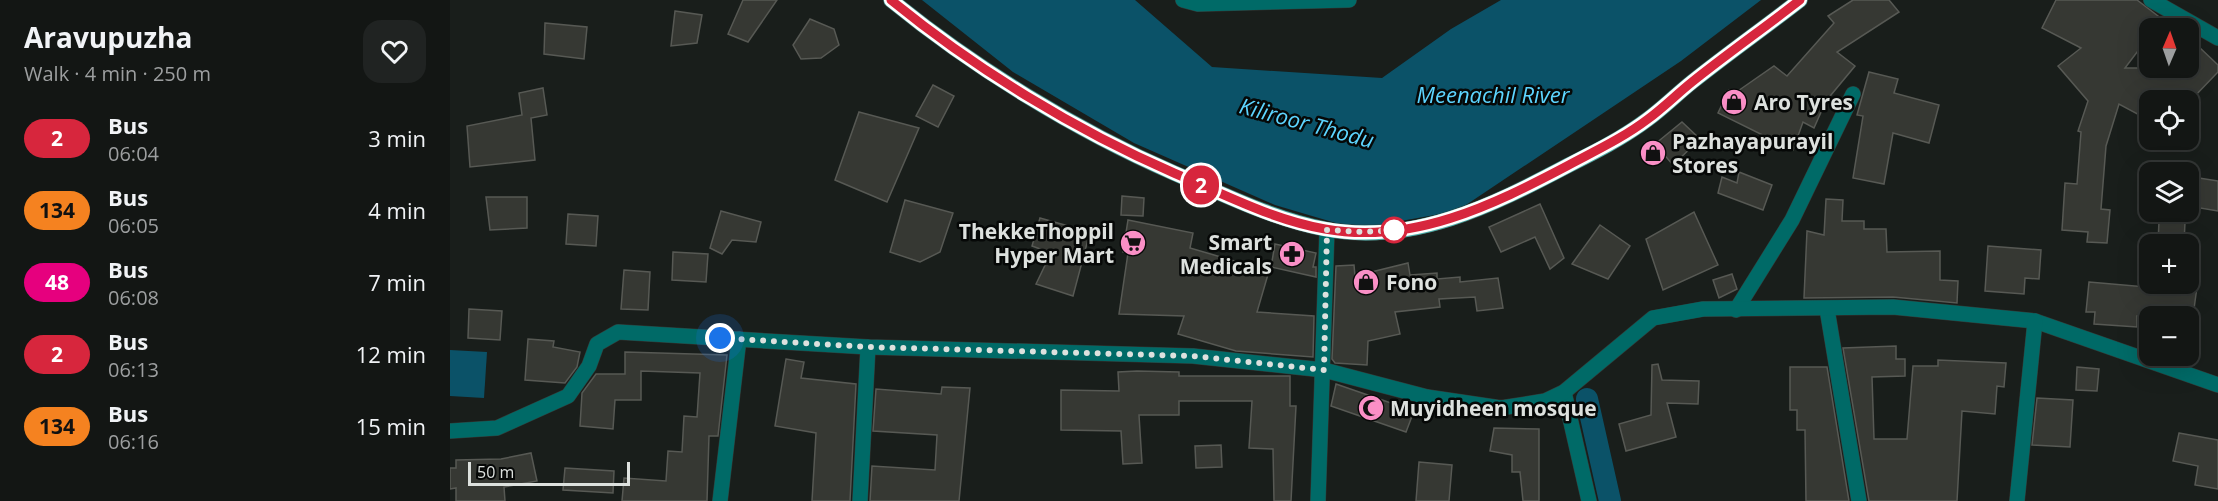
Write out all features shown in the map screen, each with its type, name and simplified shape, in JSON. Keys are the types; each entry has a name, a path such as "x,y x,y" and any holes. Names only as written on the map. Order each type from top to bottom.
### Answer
{"main road":[{"path":"891,0 991,72 1102,137 1155,164 1262,210 1327,230 1363,232 1399,230 1445,221 1480,209 1623,135 1648,119 1800,0"}],"street":[{"path":"1183,0 1198,4 1348,0"},
{"path":"2151,0 2218,38"},
{"path":"1736,310 1792,219 1853,94"},
{"path":"1318,501 1327,230"},
{"path":"450,431 497,428 568,396 589,366 597,344 618,332 868,347 1193,356 1324,370 1427,397 1501,408 1545,401 1564,392 1653,318 1703,309 1893,307 2035,321 2218,385"},
{"path":"1827,309 1859,501"},
{"path":"2017,501 2035,321"},
{"path":"720,501 738,339"},
{"path":"860,501 868,347"},
{"path":"1564,392 1589,501"}],"water":[{"name":"Meenachil River","path":"922,0 1135,0 1212,67 1382,78 1451,29 1501,0 1761,0 1681,61 1457,211 1356,229 1275,205 1134,143 1013,72"},
{"path":"450,350 487,352 484,398 450,396"}],"building":[{"path":"743,0 777,0 748,42 728,34"},
{"path":"1853,0 1889,0 1899,12 1837,52 1855,66 1826,101 1814,128 1803,122 1793,150 1718,113 1729,90 1735,93 1774,66 1787,76 1834,23 1828,16"},
{"path":"2056,0 2137,0 2161,18 2139,18 2139,50 2125,68 2139,68 2139,78 2199,78 2199,47 2218,65 2218,72 2199,92 2139,90 2139,115 2119,104 2106,146 2101,209 2110,210 2107,243 2087,242 2088,232 2062,230 2065,183 2077,184 2081,132 2078,131 2088,101 2058,66 2081,48 2042,28"},
{"path":"675,11 702,15 697,43 671,46"},
{"path":"810,19 834,29 839,45 821,58 801,59 793,45"},
{"path":"545,23 587,27 584,59 544,54"},
{"path":"1869,72 1898,79 1894,93 1939,105 1929,143 1893,133 1884,184 1853,178 1863,116 1857,115"},
{"path":"933,85 954,96 938,127 916,116"},
{"path":"543,88 547,115 531,118 535,160 470,167 467,126 522,115 519,93"},
{"path":"859,112 919,128 887,202 835,180"},
{"path":"1682,122 1700,139 1673,165 1655,144"},
{"path":"1739,172 1772,185 1763,210 1718,193 1722,177 1737,183"},
{"path":"2199,178 2218,181 2218,211 2199,208"},
{"path":"1122,196 1144,198 1143,216 1121,215"},
{"path":"486,197 527,197 527,228 490,230"},
{"path":"1826,199 1843,200 1842,221 1864,221 1864,229 1886,229 1887,252 1940,251 1940,280 1958,281 1957,303 1893,297 1804,298 1807,231 1824,235"},
{"path":"905,200 953,213 940,252 920,262 890,252"},
{"path":"1540,204 1564,258 1550,269 1535,237 1501,252 1489,227"},
{"path":"721,211 761,222 756,242 732,240 722,254 710,248"},
{"path":"1694,212 1718,265 1663,290 1646,239"},
{"path":"568,214 598,216 596,246 566,244"},
{"path":"1040,218 1090,232 1073,296 1036,284 1051,253 1032,246"},
{"path":"1128,220 1193,233 1190,248 1269,271 1257,312 1314,316 1313,357 1236,351 1178,334 1184,316 1119,314 1128,253 1123,252"},
{"path":"2159,222 2185,222 2184,234 2158,234"},
{"path":"1600,225 1630,246 1608,279 1572,264"},
{"path":"1275,244 1316,253 1313,267 1316,267 1316,277 1271,267"},
{"path":"1988,246 2041,250 2039,279 2025,278 2024,294 1985,291"},
{"path":"673,252 708,254 706,282 672,280"},
{"path":"1408,263 1410,275 1437,273 1437,279 1460,277 1460,282 1498,278 1503,308 1477,311 1475,297 1439,299 1440,307 1395,312 1400,334 1368,341 1367,365 1335,363 1332,359 1336,266 1354,265 1355,276"},
{"path":"624,270 650,272 648,310 621,309"},
{"path":"1732,274 1737,289 1719,298 1713,280"},
{"path":"2089,282 2139,286 2139,294 2196,294 2194,306 2139,306 2137,327 2094,324 2095,312 2086,312"},
{"path":"469,309 502,311 500,340 468,338"},
{"path":"528,339 554,341 553,347 580,352 577,367 565,383 525,380"},
{"path":"1896,346 1896,359 1905,359 1905,376 1872,377 1874,439 1907,439 1913,366 1938,366 1938,360 2006,363 2004,387 1997,386 1995,414 1962,411 1957,501 1869,501 1843,348"},
{"path":"625,352 727,355 718,436 709,436 707,501 622,501 624,478 666,481 668,451 682,452 684,416 697,417 700,373 641,371 641,400 615,400 613,429 580,426 582,393 596,374 625,374"},
{"path":"786,359 804,362 801,378 856,384 850,501 812,501 816,433 775,426"},
{"path":"1658,364 1662,380 1699,381 1698,404 1667,403 1676,437 1626,451 1619,424 1651,415 1652,365"},
{"path":"1790,367 1827,367 1849,501 1806,501 1805,430 1797,430 1797,410 1790,410"},
{"path":"2077,367 2099,369 2097,391 2076,390"},
{"path":"1118,372 1179,372 1179,376 1290,376 1290,406 1296,406 1291,501 1274,501 1273,449 1249,448 1252,401 1179,401 1179,415 1139,415 1142,463 1123,464 1121,431 1061,430 1061,390 1119,391"},
{"name":"Muyidheen mosque","path":"1336,384 1414,411 1406,432 1331,406"},
{"path":"942,387 970,388 959,501 870,501 872,466 935,470 937,435 873,431 876,389 941,394"},
{"path":"2037,398 2073,400 2070,447 2032,445"},
{"path":"1494,428 1539,429 1539,501 1523,501 1520,472 1512,472 1512,455 1490,451"},
{"path":"2179,433 2218,440 2218,489 2195,485 2198,466 2173,461"},
{"path":"1221,445 1222,467 1196,468 1195,446"},
{"path":"531,453 537,481 504,487 505,501 456,501 456,488 450,489 450,468 456,468 456,460 501,459"},
{"path":"1419,462 1452,465 1449,501 1416,501"},
{"path":"565,468 614,471 613,493 563,490"}],"waterway":[{"path":"1587,399 1610,501"}],"bus line":[{"name":"2","path":"891,0 948,44 991,72 1073,122 1155,164 1262,210 1298,222 1327,230 1363,232 1399,230 1445,221 1480,209 1555,173 1648,119 1692,82 1800,0"}],"place":[{"name":"Aro Tyres","path":"1734,102"},
{"name":"Pazhayapurayil Stores","path":"1653,153"},
{"name":"ThekkeThoppil Hyper Mart","path":"1133,243"},
{"name":"Smart Medicals","path":"1292,254"},
{"name":"Fono","path":"1366,282"},
{"name":"Muyidheen mosque","path":"1371,408"}],"route":[{"path":"720,338 868,347 1193,356 1324,370 1327,230 1363,232 1399,230 1394,230"}],"water label":[{"name":"Kiliroor Thodu","path":"1307,122"}]}
